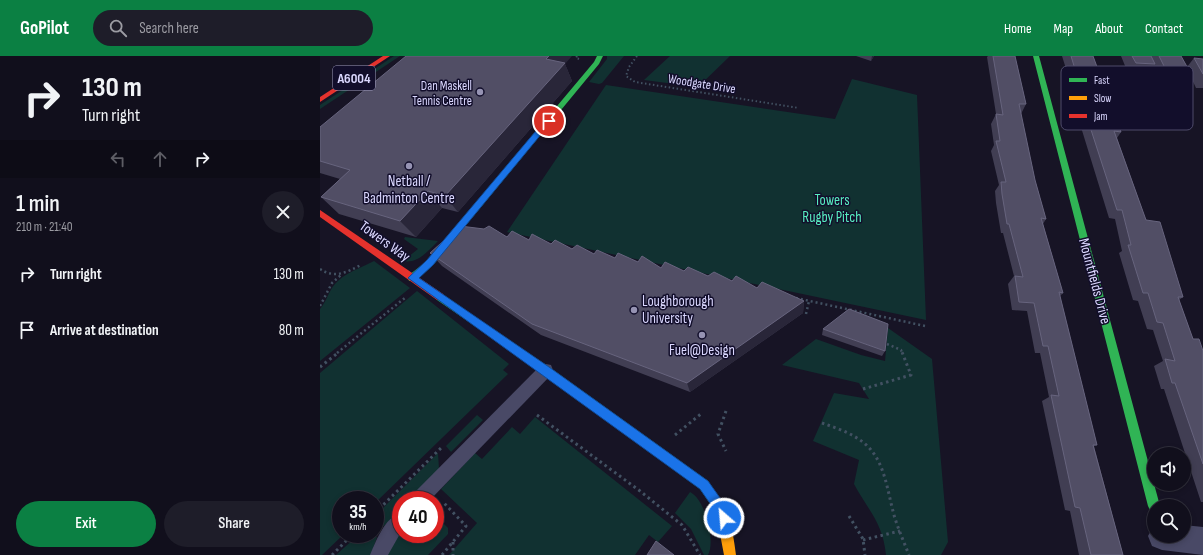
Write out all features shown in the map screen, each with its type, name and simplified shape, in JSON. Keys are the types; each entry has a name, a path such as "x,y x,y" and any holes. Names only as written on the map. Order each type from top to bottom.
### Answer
{"street":[{"name":"A6004","path":"320,100 387,56"},
{"path":"412,278 434,258 597,63 600,56"},
{"name":"Mountfields Drive","path":"1036,56 1152,499"},
{"name":"Towers Way","path":"320,213 546,370 704,485 721,509 726,527 730,555"},
{"path":"1191,540 1203,541"},
{"path":"1164,543 1167,555"}],"lane":[{"path":"427,491 546,370"},
{"path":"379,555 392,529"}],"path":[{"name":"Woodgate Drive","path":"637,56 629,68 626,76 634,82 800,108"},
{"path":"320,306 332,283 341,275 366,263"},
{"path":"320,269 326,274 341,275"},
{"path":"320,367 421,284"},
{"path":"793,298 925,326"},
{"path":"806,314 809,301"},
{"path":"863,389 911,375 901,350 886,344"},
{"path":"726,411 718,434 726,451"},
{"path":"656,451 702,413"},
{"path":"537,414 627,483 640,491 682,525 700,555"},
{"path":"822,423 851,435 864,443 876,460 885,478 894,515 909,555"},
{"path":"430,488 466,526 442,555"},
{"path":"849,516 858,529 863,540 865,555"},
{"path":"863,540 900,531"},
{"path":"453,542 453,555"},
{"path":"332,555 344,543"}],"green space":[{"path":"394,56 400,56 320,109 320,105"},
{"path":"607,56 624,56 602,83 599,84 589,82 607,59"},
{"path":"670,56 730,56 698,87 644,80"},
{"name":"Towers Rugby Pitch","path":"852,79 917,95 926,320 507,232 606,85 835,119"},
{"path":"405,237 438,241 418,259 413,261 403,261 418,249 404,239"},
{"path":"374,261 410,288 320,361 320,309 339,280"},
{"path":"417,291 509,364 503,370 508,374 384,494 384,491 332,491 332,543 335,543 322,555 320,555 320,373"},
{"path":"888,328 932,359 948,542 941,555 886,555 882,534 878,525 854,484 859,460 813,441 834,393 869,399 859,383 782,365 816,339 861,355 885,361"},
{"path":"477,415 483,420 451,452 446,446"},
{"path":"535,417 672,526 658,542 649,535 635,555 449,555 477,523 441,489 475,453 482,459 512,427 520,434"},
{"path":"438,453 439,469 418,491 400,491"},
{"path":"690,492 700,503 708,520 711,540 708,555 704,555 691,529 675,513"},
{"path":"392,499 392,518 384,526 384,507"},
{"path":"444,524 448,528 448,534 444,538"},
{"path":"349,543 375,543 371,555 336,555"},
{"path":"393,543 439,543 428,555 386,555"}],"building":[{"path":"406,56 549,56 546,59 565,63 445,196 428,191 400,221 321,197 350,170 320,161 320,127"},
{"path":"993,56 1015,56 1026,104 1019,104 1035,180 1046,219 1041,218 1063,293 1059,292 1097,445 1093,445 1123,555 1091,555 1080,508 1075,507 1051,395 1059,396 1048,346 1043,346 1034,303 1019,302 1015,276 1023,277 1009,224 1007,224 1002,194 1001,182 1006,182 996,141 1000,141 996,114 1003,115"},
{"path":"1071,56 1093,56 1097,66 1074,66"},
{"path":"1132,56 1151,56 1155,64 1136,63"},
{"path":"1159,56 1181,56 1187,66 1164,66"},
{"path":"1194,58 1203,59 1203,74"},
{"path":"1091,130 1120,130 1121,132 1114,131 1146,220 1160,222 1183,297 1178,297 1193,339 1199,339 1203,351 1203,464 1175,383 1172,383 1165,359 1175,361 1163,323 1157,322 1148,293 1143,293 1128,245 1131,245 1122,210 1117,210"},
{"path":"460,226 484,229 489,226 507,237 512,231 529,240 532,234 551,244 555,240 572,249 577,245 594,254 597,250 615,258 618,253 638,262 642,256 661,268 665,262 684,271 688,267 708,276 714,272 732,281 736,276 757,288 762,282 804,301 687,383 532,324 430,253"},
{"path":"849,309 888,324 885,351 823,329"},
{"path":"656,541 674,555 647,555"}],"traffic: fast":[{"path":"412,278 430,263 597,63 600,56"},
{"path":"1036,56 1152,499"},
{"path":"440,297 546,370 704,485 713,498"}],"traffic: slow":[{"path":"713,498 723,518 730,555"}],"traffic: jam":[{"path":"320,100 387,56"},
{"path":"320,213 440,297"}],"place":[{"name":"Dan Maskell Tennis Centre","path":"480,92"},
{"name":"Netball / Badminton Centre","path":"409,166"},
{"name":"Loughborough University","path":"634,310"},
{"name":"Fuel@Design","path":"702,335"}],"route":[{"path":"549,121 430,263 412,278 546,370 704,485 721,509 724,518"}]}
